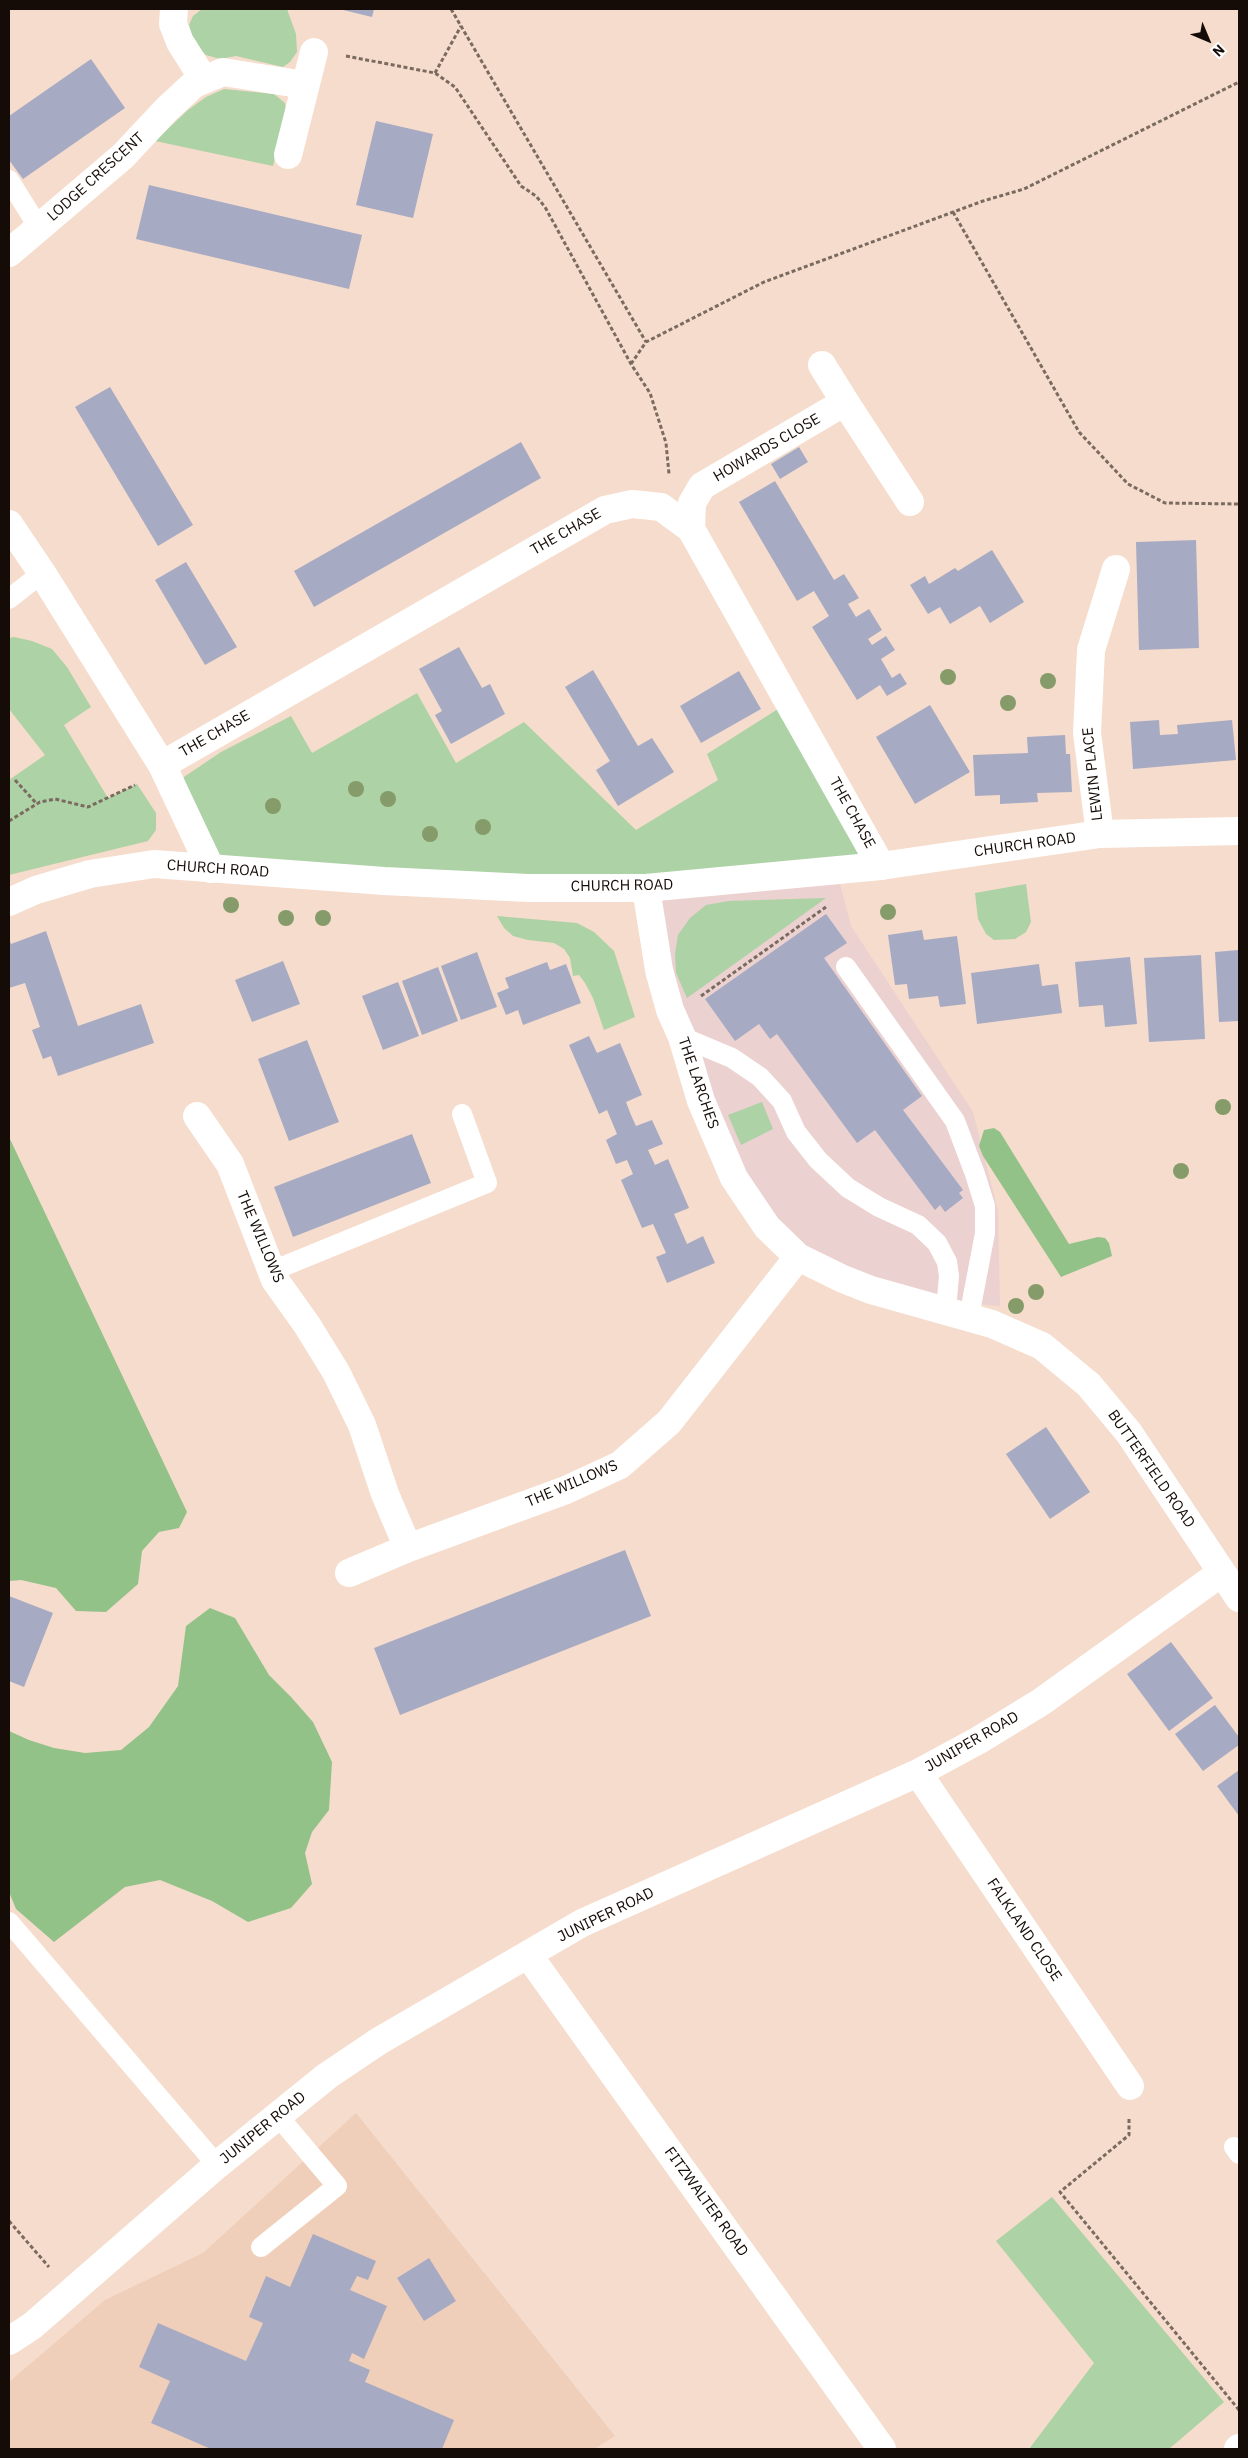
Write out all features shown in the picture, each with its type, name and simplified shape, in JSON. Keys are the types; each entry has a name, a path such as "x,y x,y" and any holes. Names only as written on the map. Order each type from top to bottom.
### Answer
{"street":[{"path":"174,9 173,24 180,42 204,80"},
{"path":"288,155 314,52"},
{"name":"LODGE CRESCENT","path":"9,253 124,156 166,110 194,84 223,72 305,85"},
{"path":"822,365 910,502"},
{"name":"HOWARDS CLOSE","path":"691,529 692,504 702,486 845,402"},
{"name":"THE CHASE","path":"163,767 605,510 632,504 661,507 691,529 882,866"},
{"name":"THE CHASE","path":"9,524 42,573 163,767 211,869"},
{"name":"LEWIN PLACE","path":"1100,834 1086,733 1091,650 1116,569"},
{"name":"CHURCH ROAD","path":"9,902 36,890 90,874 154,864 480,886 646,888 882,866 1100,834 1239,831"},
{"name":"THE LARCHES","path":"646,888 659,970 701,1101 734,1178 767,1227 798,1257"},
{"name":"THE WILLOWS","path":"197,1116 230,1164 272,1271 336,1372 362,1425 385,1494 408,1548"},
{"name":"BUTTERFIELD ROAD","path":"798,1257 871,1290 992,1324 1042,1346 1089,1385 1129,1433 1239,1598"},
{"name":"THE WILLOWS","path":"348,1574 408,1548 566,1490 620,1465 669,1422 798,1257"},
{"name":"JUNIPER ROAD","path":"9,2341 32,2326 218,2165 327,2076 380,2041 582,1923 918,1773 979,1740 1041,1702 1222,1573"},
{"name":"FALKLAND CLOSE","path":"918,1773 1130,2086"},
{"name":"FITZWALTER ROAD","path":"528,1956 882,2449"}],"lane":[{"path":"9,180 38,228"},
{"path":"9,599 42,573"},
{"path":"846,967 955,1121 975,1174 985,1206 985,1232 957,1314"},
{"path":"678,1027 732,1058 760,1077 782,1101 796,1132 818,1160 848,1188 879,1207 918,1225 937,1243 948,1262 957,1314"},
{"path":"272,1271 486,1183 462,1114"},
{"path":"9,1922 218,2165"},
{"path":"261,2247 337,2186 278,2116"}],"path":[{"path":"451,9 646,342"},
{"path":"435,73 461,26"},
{"path":"314,52 363,58 435,73 455,87 521,186 536,196 545,207 632,364 650,392 666,443 670,484 661,507"},
{"path":"632,364 646,342 764,282 953,212 1024,189 1239,82"},
{"path":"953,212 1079,432 1128,484 1165,503 1239,504"},
{"path":"9,821 37,804 55,799 88,807 163,767"},
{"path":"15,780 37,804"},
{"path":"678,1027 834,901 846,870"},
{"path":"1130,2086 1129,2135 1060,2192 1239,2410"},
{"path":"9,2221 71,2292"}],"shaded area":[{"path":"840,884 851,926 973,1112 998,1211 1000,1306 940,1301 801,1251 743,1179 684,1027 659,900"},
{"path":"356,2113 615,2436 594,2449 9,2449 9,2382 105,2300 203,2253"}],"green space":[{"path":"202,9 287,9 296,34 297,52 290,62 283,67 236,56 220,59 206,55 194,44 189,25 193,16"},
{"path":"224,89 274,94 285,103 286,111 273,166 155,141 188,110 206,97"},
{"path":"14,637 32,641 52,649 67,667 91,707 64,725 108,798 137,784 156,813 156,830 148,841 9,875 9,780 45,755 9,709 9,638"},
{"path":"417,693 456,763 524,722 636,830 718,780 707,754 789,702 881,866 646,888 211,869 181,787 184,777 221,752 291,716 312,753"},
{"path":"1026,884 1031,922 1026,932 1015,939 994,940 986,934 978,919 975,893"},
{"path":"826,898 687,998 676,973 675,954 678,935 690,918 706,905 729,901"},
{"path":"497,916 577,923 594,932 614,951 635,1017 604,1030 593,998 579,975 573,976 570,958 564,949 554,943 513,936 504,928"},
{"path":"762,1102 773,1129 741,1145 728,1115"},
{"path":"994,1128 1000,1132 1069,1244 1098,1237 1105,1238 1109,1243 1112,1256 1061,1277 983,1156 979,1146 984,1130"},
{"path":"9,1137 187,1512 179,1528 159,1532 142,1551 138,1584 106,1612 76,1611 56,1588 21,1580 9,1581"},
{"path":"210,1608 235,1618 269,1675 313,1722 332,1762 329,1810 312,1832 305,1853 312,1884 291,1908 248,1922 212,1901 160,1880 125,1887 54,1942 16,1909 9,1892 9,1731 54,1748 85,1753 121,1750 149,1727 178,1686 186,1626"},
{"path":"1052,2197 1224,2402 1169,2449 1029,2449 1094,2363 996,2241"}],"building":[{"path":"339,9 374,9 372,17"},
{"path":"91,59 125,108 23,179 9,160 9,116"},
{"path":"376,121 433,134 413,218 356,205"},
{"path":"149,185 362,235 349,289 136,239"},
{"path":"110,387 193,525 158,546 75,407"},
{"path":"521,442 541,478 314,607 294,571"},
{"path":"799,447 808,462 780,479 771,464"},
{"path":"775,481 834,580 844,574 859,598 848,604 856,617 869,609 882,630 868,639 872,645 886,636 895,650 881,659 892,678 900,673 907,684 887,696 880,685 857,700 812,627 829,616 814,591 797,601 739,502"},
{"path":"1196,540 1199,648 1139,650 1136,542"},
{"path":"992,550 1024,602 990,623 980,606 950,624 940,607 928,614 910,585 925,576 929,584 955,568 958,571"},
{"path":"186,562 237,647 205,665 155,580"},
{"path":"459,647 482,688 490,684 505,714 451,744 435,715 442,711 419,669"},
{"path":"593,670 638,746 652,738 674,772 618,806 596,770 610,761 565,687"},
{"path":"739,671 761,709 701,743 680,706"},
{"path":"930,705 970,772 915,804 876,737"},
{"path":"1159,720 1160,735 1178,734 1177,725 1232,720 1236,760 1133,769 1130,722"},
{"path":"1065,735 1066,754 1070,754 1072,792 1037,793 1038,802 1000,804 1000,795 975,796 973,755 1028,753 1027,737"},
{"path":"826,914 847,943 824,958 922,1096 903,1110 963,1190 959,1193 963,1198 945,1212 940,1205 935,1210 875,1130 857,1143 777,1034 770,1039 759,1024 735,1041 705,999"},
{"path":"922,930 924,940 957,936 966,1004 940,1007 938,996 909,999 907,984 895,985 888,935"},
{"path":"46,931 78,1026 141,1004 154,1043 58,1076 51,1056 43,1059 32,1030 40,1027 25,983 9,988 9,939 11,944"},
{"path":"1239,950 1239,1021 1219,1022 1215,952"},
{"path":"477,952 497,1007 461,1020 441,966"},
{"path":"1201,955 1205,1039 1149,1042 1144,958"},
{"path":"1130,957 1137,1024 1105,1027 1103,1005 1079,1007 1075,962"},
{"path":"283,961 300,1004 252,1022 235,980"},
{"path":"547,962 550,970 566,964 581,1003 523,1025 518,1010 506,1015 497,993 509,988 505,978"},
{"path":"1039,964 1042,986 1058,984 1062,1013 977,1024 971,973"},
{"path":"438,967 458,1021 422,1035 402,981"},
{"path":"398,982 419,1036 383,1050 362,996"},
{"path":"589,1036 597,1053 620,1043 642,1095 626,1102 631,1115 636,1126 652,1120 663,1144 648,1150 655,1165 668,1159 689,1208 674,1214 687,1244 703,1236 715,1263 667,1283 656,1257 666,1253 653,1224 642,1228 621,1180 633,1174 627,1160 616,1164 606,1140 617,1134 607,1110 599,1114 569,1045"},
{"path":"307,1040 339,1122 289,1141 258,1059"},
{"path":"412,1134 431,1183 293,1237 274,1187"},
{"path":"1046,1427 1090,1492 1050,1519 1006,1454"},
{"path":"625,1550 651,1616 400,1715 374,1648"},
{"path":"9,1596 53,1613 24,1687 9,1681"},
{"path":"1171,1642 1213,1698 1169,1731 1127,1674"},
{"path":"1215,1705 1239,1737 1239,1745 1203,1771 1175,1734"},
{"path":"1239,1770 1239,1816 1217,1786"},
{"path":"313,2234 376,2261 368,2280 357,2276 350,2290 387,2306 364,2359 352,2353 349,2361 370,2370 365,2382 454,2420 442,2449 211,2449 151,2423 170,2381 139,2367 158,2323 246,2361 263,2323 249,2317 266,2276 290,2287"},
{"path":"429,2258 456,2301 424,2321 397,2278"}]}
